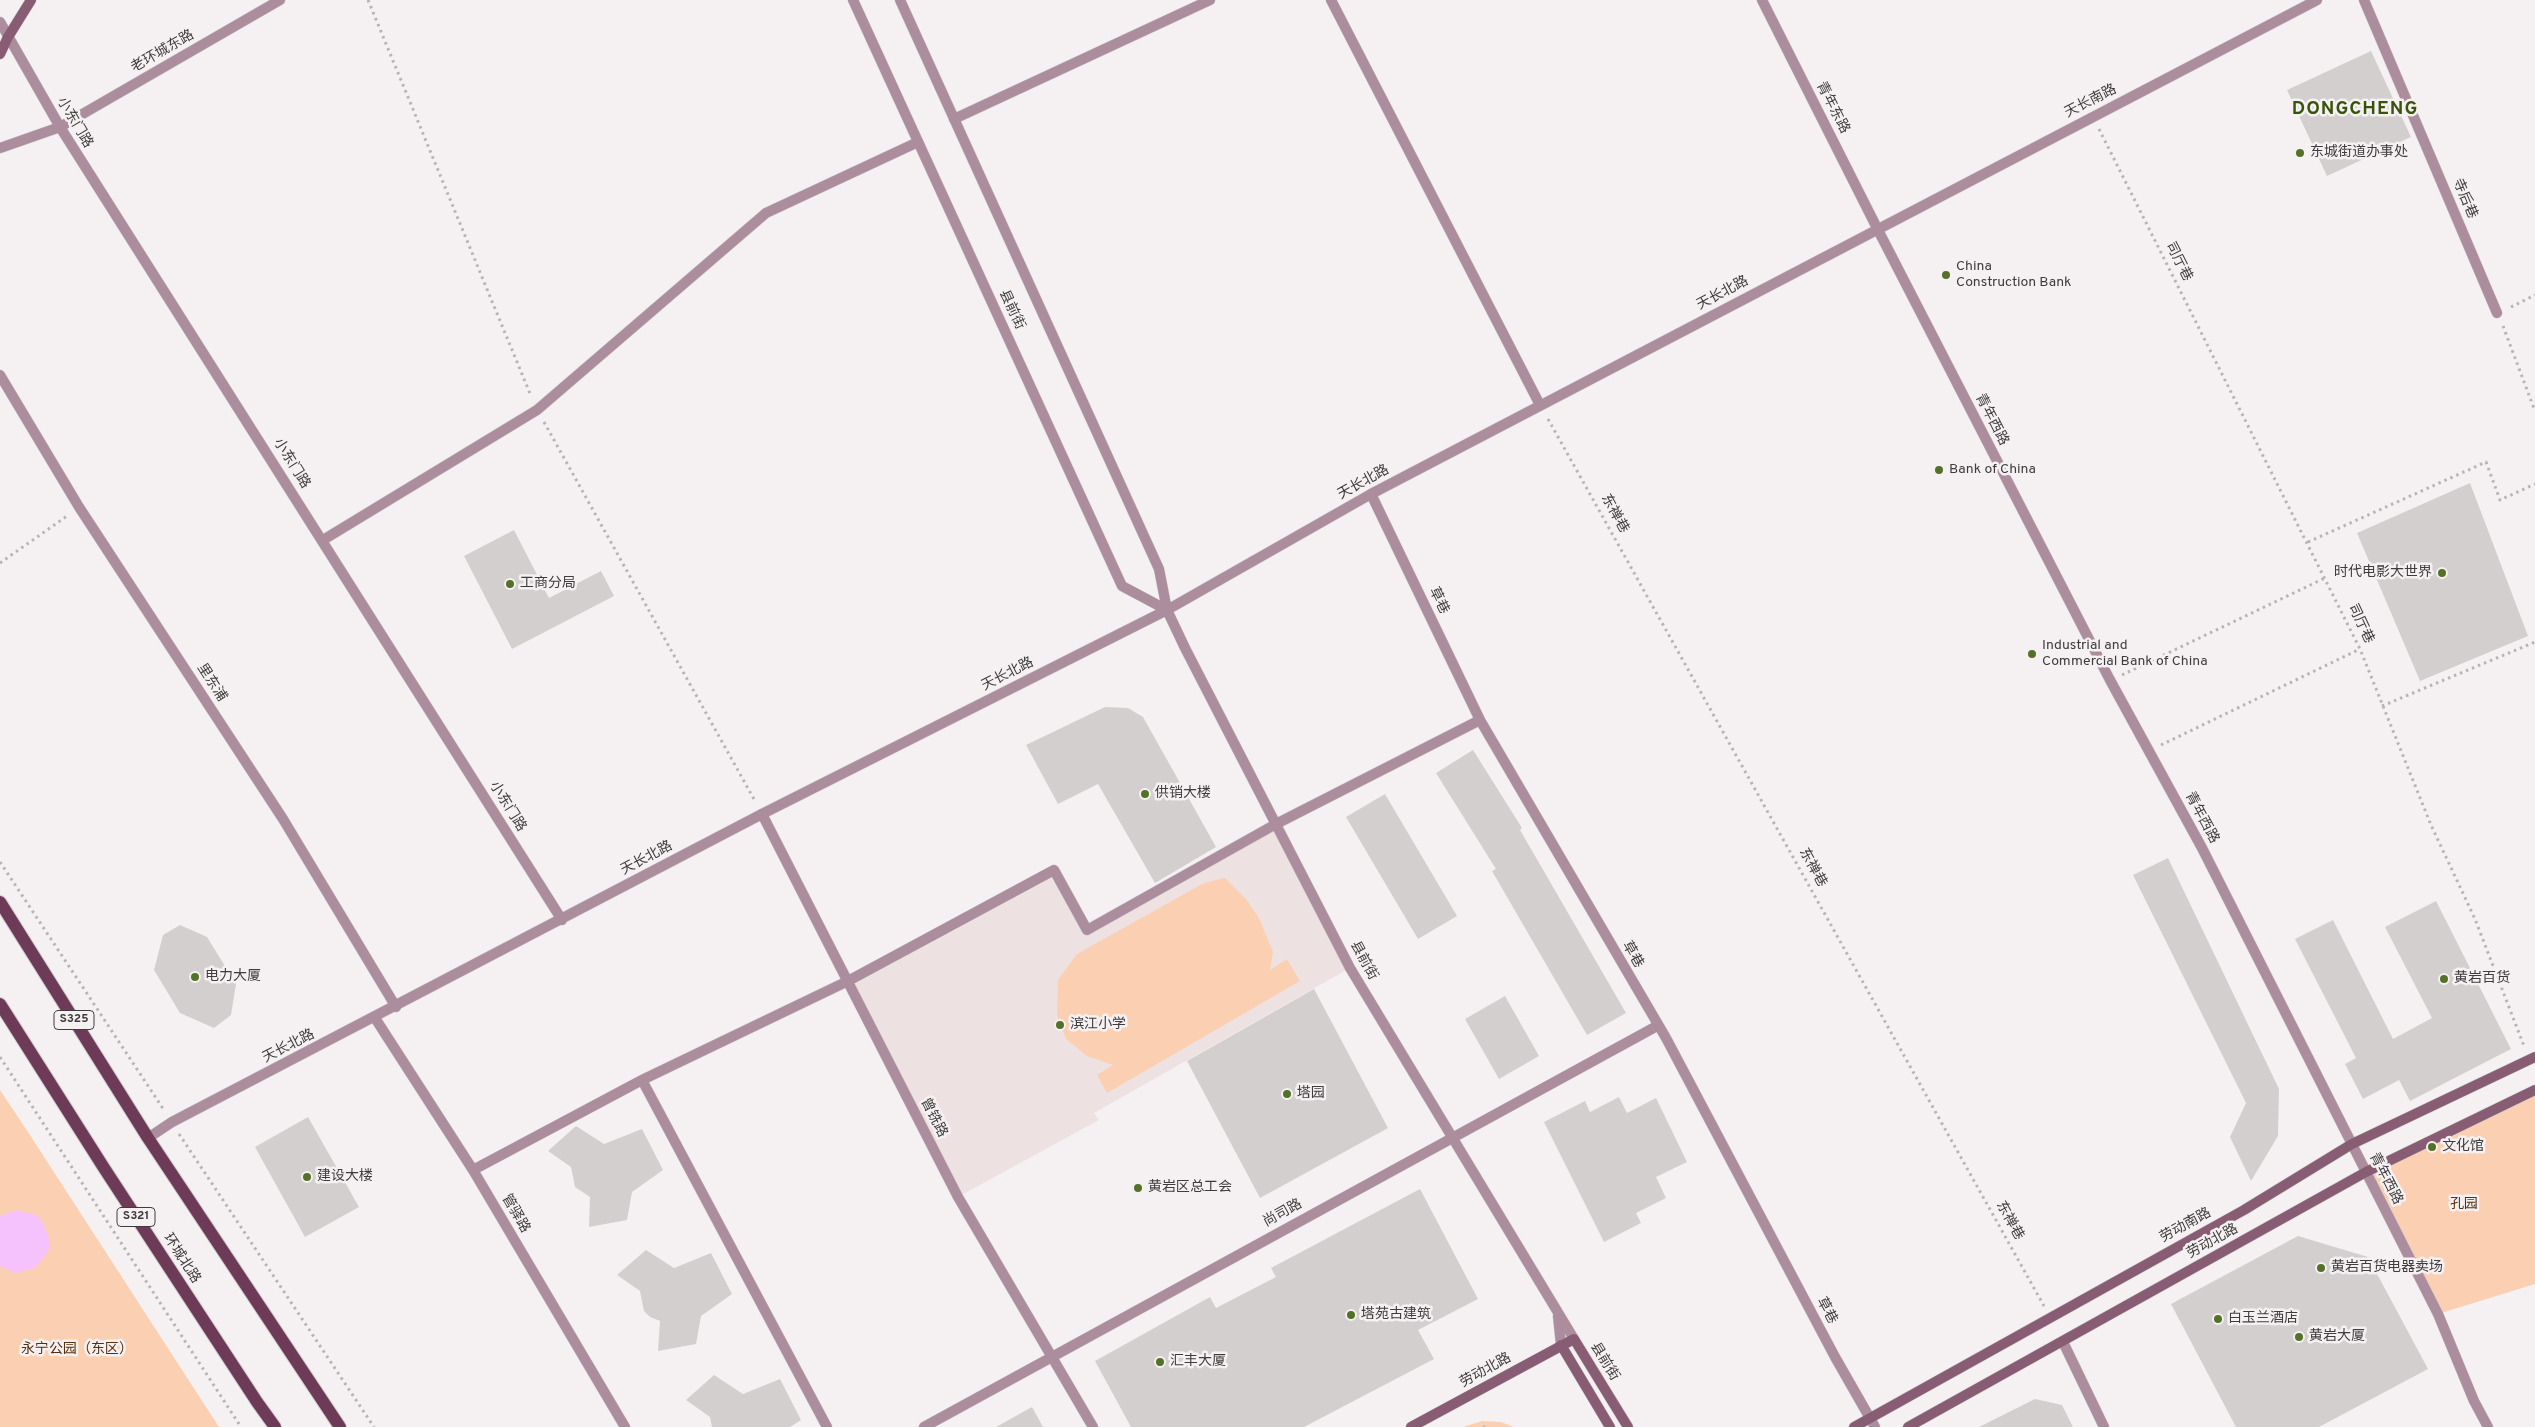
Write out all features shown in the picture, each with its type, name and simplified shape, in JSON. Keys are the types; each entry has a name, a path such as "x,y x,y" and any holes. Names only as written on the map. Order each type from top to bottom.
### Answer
{"main road":[{"path":"0,54 8,37 31,0"},
{"name":"S325","path":"0,902 148,1138"},
{"name":"环城北路","path":"0,1004 109,1176 257,1402 276,1427"},
{"name":"劳动南路","path":"1854,1427 1872,1423 2050,1318 2244,1210 2352,1144 2532,1058"},
{"name":"劳动北路","path":"1908,1427 2366,1172 2535,1090"},
{"path":"148,1138 340,1427"},
{"name":"劳动北路","path":"1411,1427 1574,1339"},
{"name":"县前街","path":"1574,1339 1628,1427"},
{"name":"县前街","path":"1561,1345 1610,1427"}],"street":[{"name":"老环城东路","path":"0,148 60,127 280,0"},
{"name":"县前街","path":"853,0 1122,586 1167,610"},
{"name":"县前街","path":"900,0 1159,568 1167,610 1350,968 1574,1339"},
{"path":"954,119 1210,0"},
{"path":"1331,0 1540,405"},
{"name":"青年东路","path":"1762,0 1877,228"},
{"name":"天长南路","path":"1877,228 2317,0"},
{"name":"寺后巷","path":"2364,0 2497,313"},
{"name":"小东门路","path":"0,22 60,127 562,920"},
{"path":"323,540 537,410 766,213 918,142"},
{"name":"天长北路","path":"148,1138 172,1122 375,1018 762,814 1167,610 1372,494 1877,228"},
{"name":"青年西路","path":"1877,228 2110,680 2202,848 2438,1314 2474,1401 2488,1427"},
{"name":"里东浦","path":"0,375 79,507 283,818 396,1007"},
{"name":"草巷","path":"1372,494 1480,720 1657,1026 1666,1038 1872,1423"},
{"path":"473,1170 642,1080 848,981 1054,870 1087,930 1276,824 1480,720"},
{"name":"曾铣路","path":"762,814 958,1197 1093,1427"},
{"name":"管驿路","path":"375,1018 473,1170 625,1427"},
{"name":"尚司路","path":"924,1427 1657,1026"},
{"path":"642,1080 827,1427"},
{"name":"县前街","path":"1557,1312 1561,1345"},
{"path":"2063,1342 2104,1427"}],"path":[{"name":"司厅巷","path":"2093,116 2360,649 2431,826 2475,919 2532,1058"},
{"path":"2535,295 2497,313 2535,412"},
{"name":"东禅巷","path":"1540,405 2050,1318"},
{"path":"2308,542 2486,462 2500,500 2535,484"},
{"path":"0,563 79,507"},
{"path":"2110,680 2325,578"},
{"path":"2382,706 2535,642"},
{"path":"2149,750 2360,649"},
{"path":"0,862 374,1427"},
{"path":"0,1057 241,1427"}],"shaded area":[{"name":"滨江小学","path":"1276,824 1350,968 1094,1113 1099,1120 958,1197 848,981 1054,870 1087,930"},
{"path":"16,1210 36,1215 43,1223 50,1242 48,1252 35,1268 15,1273 0,1266 0,1216"}],"green space":[{"path":"1225,878 1246,899 1259,918 1273,952 1270,970 1287,959 1300,981 1107,1093 1097,1075 1113,1065 1087,1056 1066,1039 1057,1015 1058,980 1077,954 1204,883"},
{"name":"永宁公园（东区）","path":"0,1090 28,1132 219,1427 0,1427"},
{"name":"孔园","path":"2535,1090 2535,1284 2438,1314 2366,1172"},
{"path":"1482,1421 1501,1422 1514,1427 1463,1427"}],"building":[{"path":"2371,51 2411,137 2327,176 2287,90"},
{"path":"2470,483 2528,636 2420,681 2357,533"},
{"name":"工商分局","path":"514,530 549,598 601,571 614,596 512,649 464,556"},
{"name":"供销大楼","path":"1105,707 1128,708 1143,717 1216,847 1155,883 1098,784 1058,804 1026,745"},
{"path":"1473,750 1522,828 1520,830 1626,1013 1587,1035 1492,871 1496,869 1436,773"},
{"path":"1385,794 1457,916 1418,939 1346,817"},
{"path":"2168,858 2279,1089 2278,1136 2251,1181 2230,1137 2246,1103 2133,875"},
{"name":"黄岩百货","path":"2436,901 2511,1049 2410,1101 2399,1080 2363,1099 2345,1064 2356,1058 2295,939 2333,920 2393,1039 2432,1018 2385,927"},
{"name":"电力大厦","path":"180,925 207,937 236,984 231,1015 214,1028 180,1013 154,970 163,935"},
{"name":"塔园","path":"1314,989 1388,1128 1260,1198 1187,1061"},
{"path":"1505,996 1539,1056 1499,1079 1465,1019"},
{"path":"1619,1097 1627,1113 1656,1098 1687,1162 1656,1177 1666,1198 1636,1213 1641,1223 1604,1242 1544,1122 1585,1101 1590,1112"},
{"name":"建设大楼","path":"308,1117 359,1207 305,1237 255,1147"},
{"path":"576,1126 604,1144 642,1129 663,1170 632,1192 627,1220 589,1227 590,1197 575,1187 571,1167 548,1151"},
{"name":"塔苑古建筑","path":"1420,1189 1478,1299 1418,1330 1434,1359 1304,1427 1131,1427 1095,1361 1210,1297 1216,1308 1276,1277 1271,1268"},
{"name":"黄岩大厦","path":"2298,1236 2368,1257 2428,1369 2319,1427 2236,1427 2171,1304"},
{"path":"646,1250 674,1268 711,1253 732,1294 701,1316 696,1344 658,1351 660,1321 650,1317 644,1311 640,1291 617,1275"},
{"path":"714,1375 743,1394 780,1379 801,1420 790,1427 712,1427 710,1417 686,1400"},
{"path":"2035,1399 2062,1405 2073,1427 1979,1427"},
{"path":"1032,1407 1043,1427 996,1427"}],"place":[{"name":"东城街道办事处","path":"2300,153"},
{"name":"China Construction Bank","path":"1946,275"},
{"name":"Bank of China","path":"1939,470"},
{"name":"时代电影大世界","path":"2442,573"},
{"name":"工商分局","path":"510,584"},
{"name":"Industrial and Commercial Bank of China","path":"2032,654"},
{"name":"供销大楼","path":"1145,794"},
{"name":"电力大厦","path":"195,977"},
{"name":"黄岩百货","path":"2444,979"},
{"name":"滨江小学","path":"1060,1025"},
{"name":"塔园","path":"1287,1094"},
{"name":"文化馆","path":"2432,1147"},
{"name":"建设大楼","path":"307,1177"},
{"name":"黄岩区总工会","path":"1138,1188"},
{"name":"黄岩百货电器卖场","path":"2321,1268"},
{"name":"塔苑古建筑","path":"1351,1315"},
{"name":"白玉兰酒店","path":"2218,1319"},
{"name":"黄岩大厦","path":"2299,1337"},
{"name":"汇丰大厦","path":"1160,1362"}],"district":[{"name":"DONGCHENG","path":"2355,110"}]}
